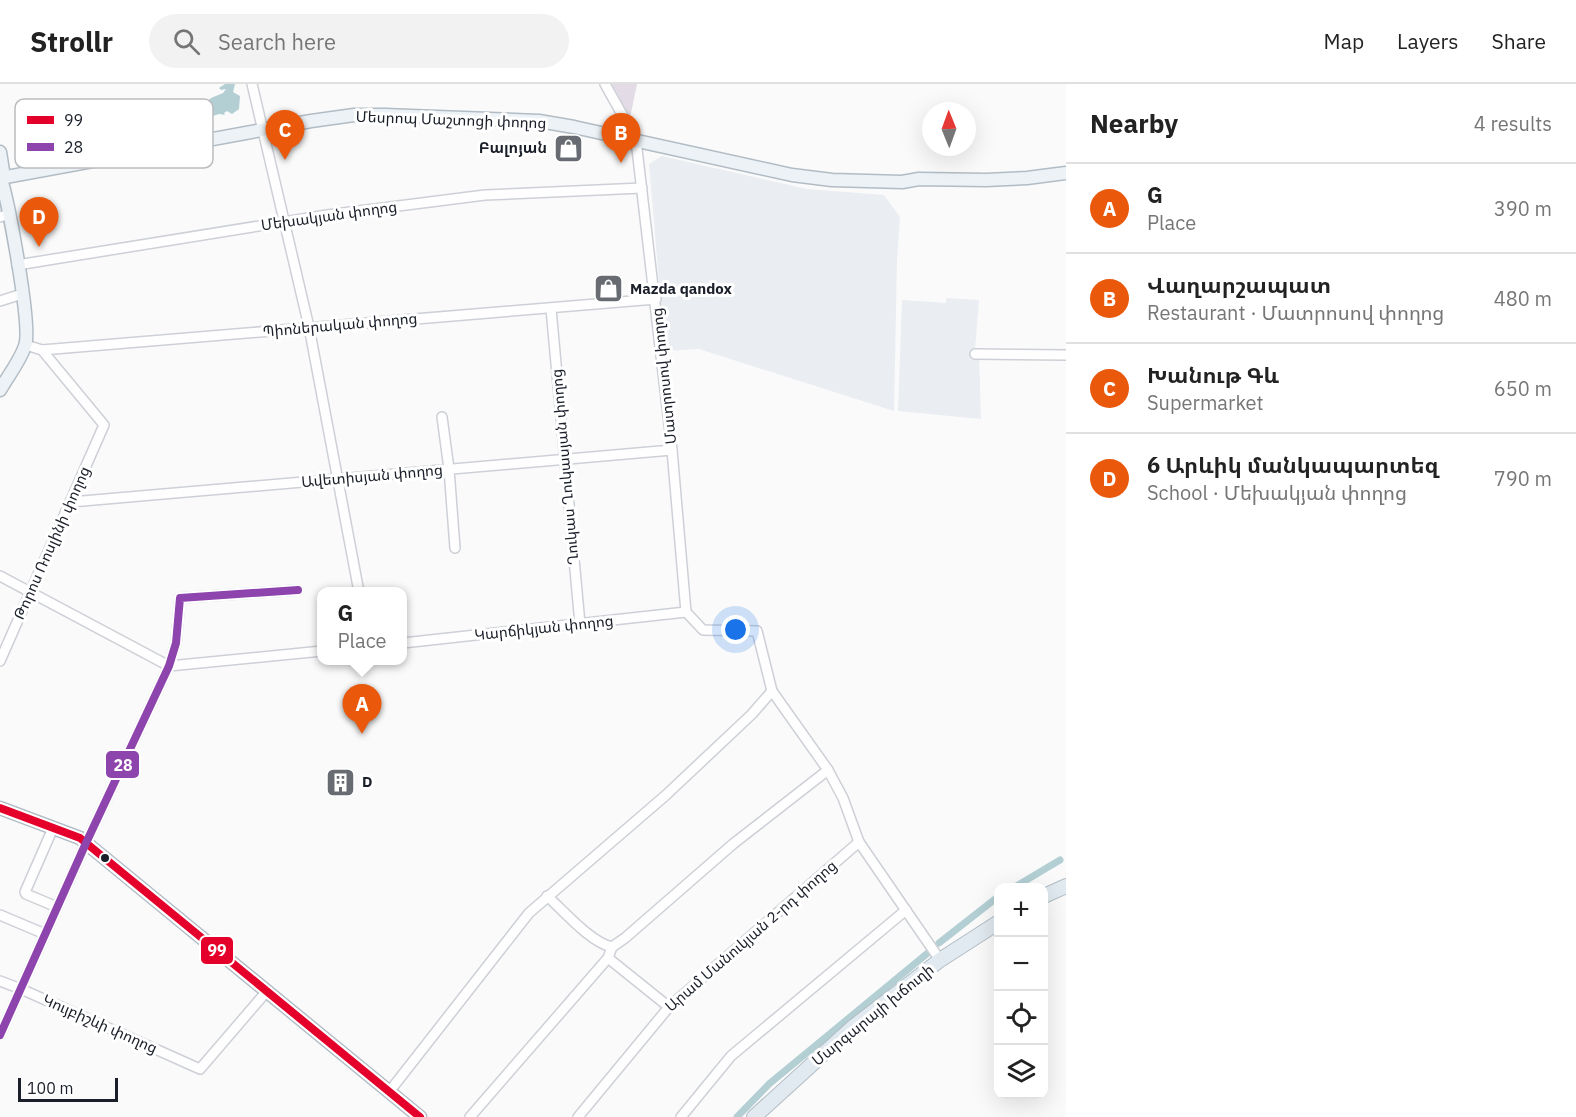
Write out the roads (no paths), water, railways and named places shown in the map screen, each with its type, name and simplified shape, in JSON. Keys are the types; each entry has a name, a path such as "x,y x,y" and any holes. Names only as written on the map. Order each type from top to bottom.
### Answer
{"highway":[{"path":"1048,894 1066,886"},
{"name":"Մարգարայի խճուղի","path":"754,1117 766,1110 853,1027 940,960 994,925"}],"main road":[{"name":"Մեսրոպ Մաշտոցի փողոց","path":"213,139 352,116 385,115 539,121 792,175 832,180 902,182"},
{"path":"0,152 4,215 17,265 27,324 26,345 0,390"},
{"name":"Մեսրոպ Մաշտոցի փողոց","path":"0,177 50,168"},
{"path":"902,182 919,178 1017,178 1066,173"},
{"path":"902,182 988,186 1066,179"},
{"path":"0,808 80,838 420,1117"}],"street":[{"path":"252,84 309,327 358,587"},
{"name":"Մատրոսով փողոց","path":"605,84 637,149 672,450 686,612"},
{"name":"Մեխակյան փողոց","path":"17,265 284,222 485,195 642,188"},
{"path":"0,302 22,294"},
{"name":"Պիոներական փողոց","path":"26,345 42,350 656,299"},
{"name":"Ղուկաս Ղուկասյան փողոց","path":"550,309 580,624"},
{"name":"Թորոս Ռոսլինի փողոց","path":"0,661 104,425 42,350"},
{"path":"975,354 1066,355"},
{"path":"442,417 449,469 454,548"},
{"name":"Ավետիսյան փողոց","path":"71,502 672,450"},
{"path":"0,576 169,666 317,651"},
{"path":"0,1035 169,666 177,643 180,598 298,590"},
{"path":"686,612 703,630 757,631 772,691 828,770 843,798 859,842 940,960"},
{"name":"Կարճիկյան փողոց","path":"407,642 686,612"},
{"path":"390,1092 529,913 666,795 752,714 772,691"},
{"path":"470,1117 608,958 612,947 733,844 828,770"},
{"path":"53,828 25,892 57,907"},
{"name":"Արամ Մանուկյան 2-րդ փողոց","path":"578,1117 669,1007 859,842"},
{"path":"547,896 584,930 605,945 612,947"},
{"path":"681,1117 731,1056 906,910"},
{"path":"0,915 45,934"},
{"path":"608,958 669,1007"},
{"name":"Կույբիշևի փողոց","path":"0,981 21,988 200,1069 267,991"}],"water":[{"path":"225,84 235,84 233,92 240,96 239,109 232,114 227,111 225,115 213,116 213,99 210,99 223,93 226,89 219,88"}],"waterway":[{"path":"1021,883 1060,860"},
{"path":"939,943 994,900"},
{"path":"737,1117 769,1084 929,952"}],"place":[{"name":"Բալոյան","path":"568,148"},
{"name":"Խանութ Գև","path":"285,160"},
{"name":"Վաղարշապատ","path":"621,163"},
{"name":"6 Արևիկ մանկապարտեզ","path":"39,247"},
{"name":"Mazda qandox","path":"609,289"},
{"name":"G","path":"362,734"},
{"name":"D","path":"341,782"}]}
